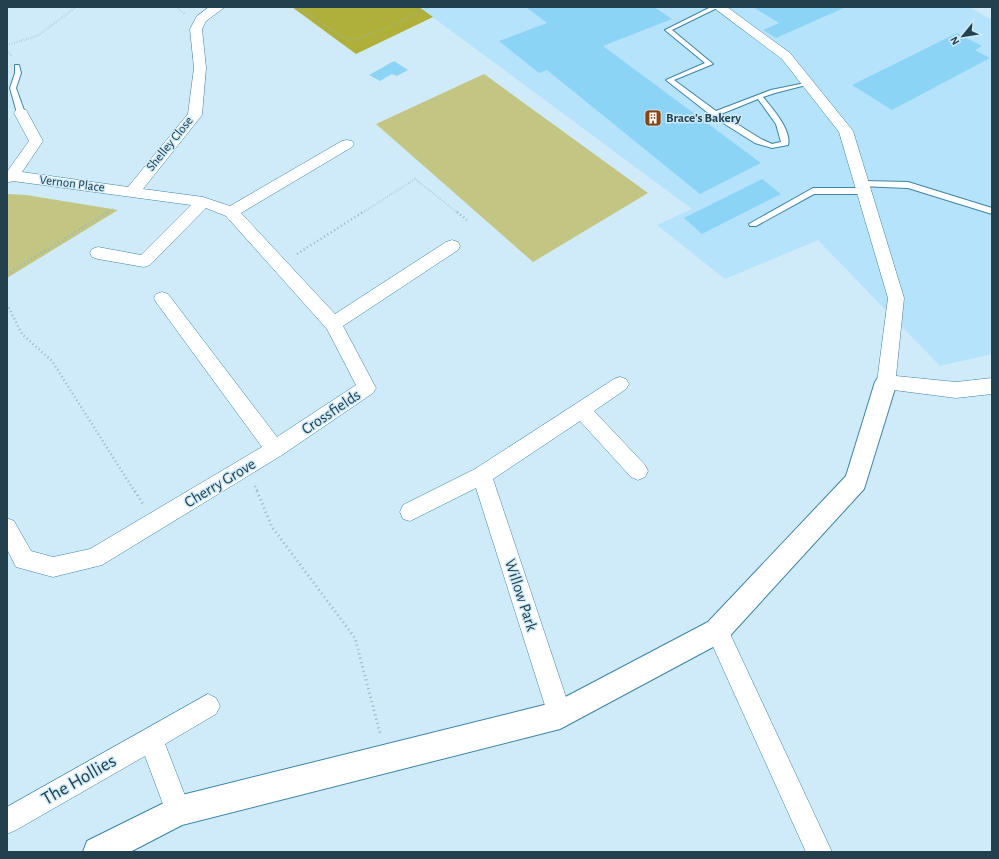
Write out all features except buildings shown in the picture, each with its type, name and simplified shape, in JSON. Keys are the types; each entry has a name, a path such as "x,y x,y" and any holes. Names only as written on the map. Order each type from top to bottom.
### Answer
{"street":[{"name":"Shelley Close","path":"136,192 195,115 200,68 196,29 201,19 210,11 219,7"},
{"path":"98,852 178,811 560,715 717,631 856,482 886,382 896,298 846,132 786,56 719,7"},
{"name":"Vernon Place","path":"21,113 36,141 10,177 136,192"},
{"path":"231,212 347,144"},
{"name":"Crossfields","path":"136,192 203,202 231,212 333,324 367,388 275,449"},
{"path":"98,253 144,261 203,202"},
{"path":"333,324 452,246"},
{"name":"Cherry Grove","path":"7,528 24,560 53,567 94,558 275,449 212,362 162,298"},
{"path":"886,382 956,390 992,386"},
{"path":"410,512 482,476 581,408 620,384"},
{"path":"581,408 638,471"},
{"name":"Willow Park","path":"482,476 560,715"},
{"path":"717,631 819,852"},
{"name":"The Hollies","path":"7,821 208,706"},
{"path":"151,739 178,811"}],"lane":[{"path":"716,7 668,30 710,64 669,80 716,114 758,141 772,146 785,143 785,136 759,96"},
{"path":"17,66 18,73 13,88 21,113"},
{"path":"716,114 773,91 808,83"},
{"path":"753,224 813,191 864,188 908,186 992,212"}],"path":[{"path":"7,45 37,36 76,7"},
{"path":"297,7 349,42 385,29 430,7"},
{"path":"279,265 415,180 467,220"},
{"path":"7,274 136,192"},
{"path":"7,304 22,334 52,361 155,522"},
{"path":"247,466 272,527 355,638 387,759"}],"shaded area":[{"path":"292,7 419,7 433,17 356,54"},
{"path":"419,7 969,7 992,20 992,354 940,366 818,240 725,279 657,225 692,209"}],"green space":[{"path":"484,74 648,193 533,262 376,124"},
{"path":"7,194 26,195 118,210 7,278"}],"place":[{"name":"Brace's Bakery","path":"653,118"}]}
